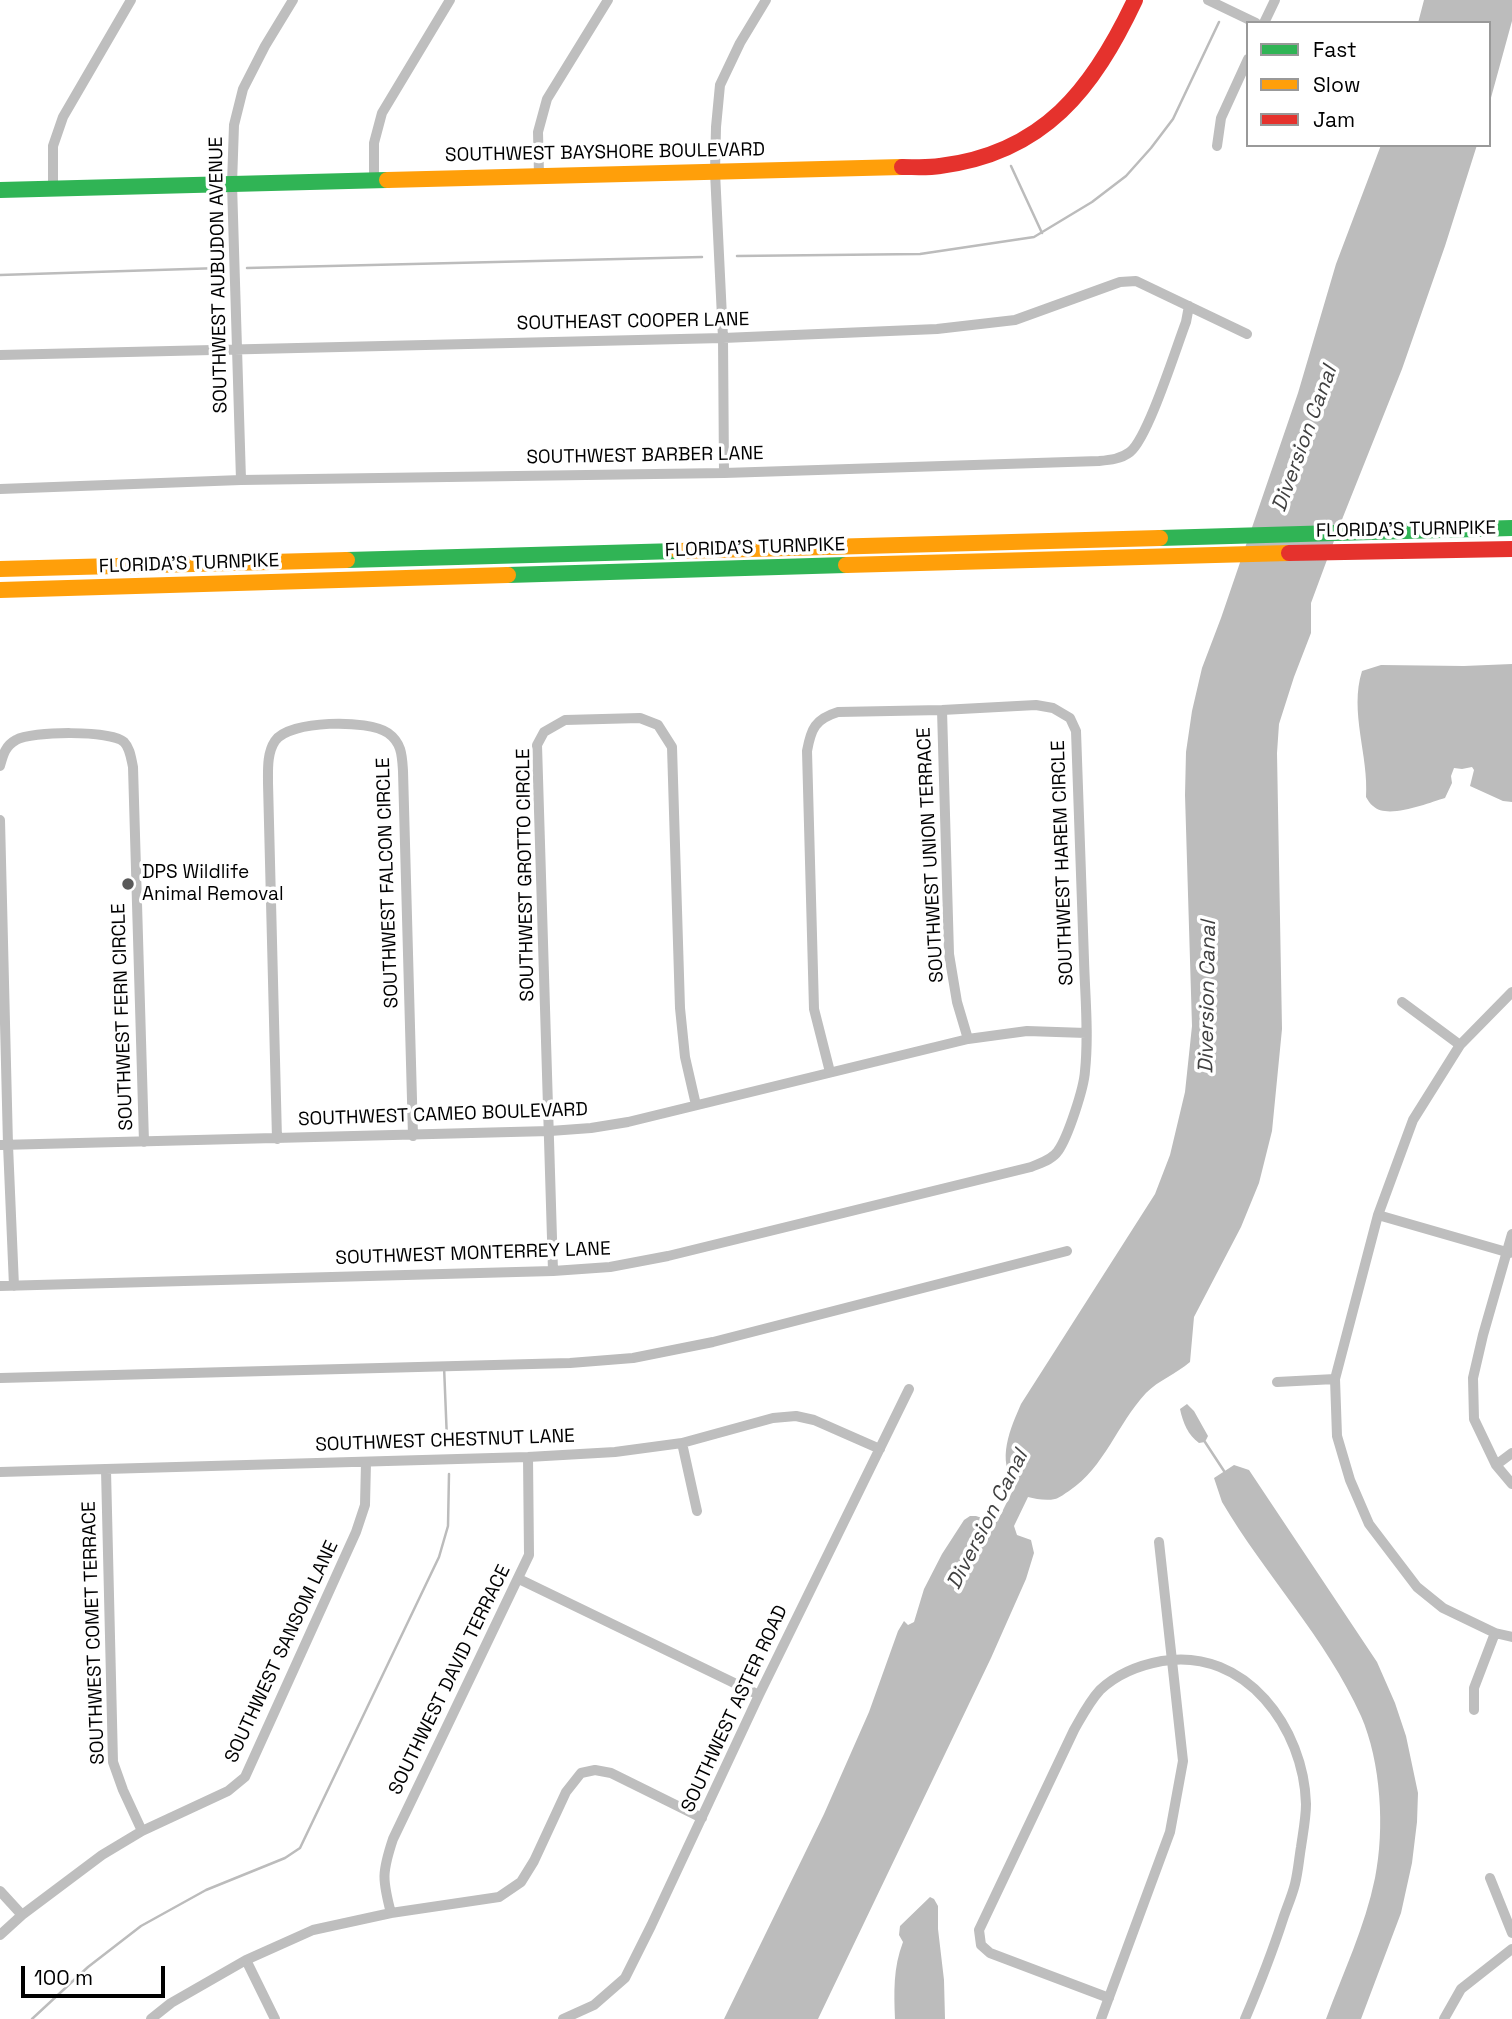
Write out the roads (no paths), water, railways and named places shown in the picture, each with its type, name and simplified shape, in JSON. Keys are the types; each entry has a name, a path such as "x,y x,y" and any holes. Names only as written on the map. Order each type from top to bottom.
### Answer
{"main road":[{"name":"SOUTHWEST BAYSHORE BOULEVARD","path":"0,190 941,166 993,153 1036,133 1066,110 1091,82 1135,0"},
{"name":"FLORIDA'S TURNPIKE","path":"0,569 1512,528"},
{"name":"FLORIDA'S TURNPIKE","path":"0,590 1345,551 1512,549"}],"street":[{"path":"53,189 53,146 62,117 131,0"},
{"name":"SOUTHWEST AUBUDON AVENUE","path":"241,480 232,184 234,125 243,89 293,0"},
{"path":"374,180 374,143 382,113 450,0"},
{"path":"539,175 538,132 547,99 608,0"},
{"path":"724,473 723,338 715,172 716,127 720,85 740,43 766,0"},
{"path":"1208,0 1252,21"},
{"path":"1265,21 1275,0"},
{"path":"1217,146 1220,118 1246,63"},
{"name":"SOUTHEAST COOPER LANE","path":"0,355 723,338 937,329 1015,320 1120,282 1136,281 1247,334"},
{"name":"SOUTHWEST BARBER LANE","path":"0,489 241,480 724,473 1086,462 1120,458 1132,451 1144,434 1186,322 1189,306"},
{"name":"SOUTHWEST HAREM CIRCLE","path":"830,1072 814,1009 807,751 811,731 824,716 838,712 1036,705 1053,708 1069,718 1076,731 1086,1033 1085,1073 1074,1111 1057,1153"},
{"name":"SOUTHWEST UNION TERRACE","path":"942,710 950,954 957,1002 968,1039"},
{"name":"SOUTHWEST GROTTO CIRCLE","path":"553,1271 537,745 544,732 565,720 640,718 658,725 672,747 680,1008 685,1057 696,1105"},
{"name":"SOUTHWEST FALCON CIRCLE","path":"277,1139 269,755 276,739 293,728 349,723 388,733 401,747 413,1136"},
{"name":"SOUTHWEST FERN CIRCLE","path":"0,766 4,750 14,740 28,735 100,733 123,741 131,752 144,1142"},
{"path":"0,820 4,1145 14,1286"},
{"path":"1512,992 1460,1045 1413,1120 1378,1215 1335,1379 1337,1436 1350,1480 1369,1524 1417,1587 1443,1608 1494,1633 1512,1637"},
{"path":"1402,1002 1460,1045"},
{"name":"SOUTHWEST CAMEO BOULEVARD","path":"4,1145 413,1136 591,1128 968,1039 1027,1031 1086,1033"},
{"name":"SOUTHWEST MONTERREY LANE","path":"0,1286 553,1271 610,1267 668,1256 1031,1167 1057,1153"},
{"path":"1378,1215 1509,1252"},
{"path":"1512,1234 1473,1377 1474,1419 1496,1465 1512,1484"},
{"path":"1277,1381 1335,1379"},
{"name":"SOUTHWEST ASTER ROAD","path":"563,2019 594,2005 625,1978 759,1695 909,1389"},
{"name":"SOUTHWEST CHESTNUT LANE","path":"0,1472 528,1457 615,1452 682,1443 773,1418 796,1416 814,1420 880,1449"},
{"path":"682,1443 697,1511"},
{"path":"1496,1465 1512,1453"},
{"name":"SOUTHWEST DAVID TERRACE","path":"391,1913 384,1887 384,1866 393,1839 529,1555 528,1457"},
{"name":"SOUTHWEST SANSOM LANE","path":"0,1935 102,1854 142,1831 228,1791 245,1776 356,1532 365,1505 366,1462"},
{"name":"SOUTHWEST COMET TERRACE","path":"106,1470 113,1762 142,1831"},
{"path":"1101,2019 1170,1832 1182,1761 1159,1542"},
{"path":"519,1579 759,1695"},
{"path":"1475,1710 1474,1688 1494,1633"},
{"path":"1109,1998 985,1950 979,1940 979,1930 1084,1710 1100,1690 1118,1677 1149,1664 1171,1660 1203,1662 1227,1670 1245,1680 1273,1707 1298,1756 1306,1804 1295,1884 1245,2019"},
{"path":"151,2019 171,2003 246,1960 313,1930 391,1913 499,1897 521,1882 534,1861 566,1792 581,1773 595,1770 611,1773 702,1818"},
{"path":"1490,1878 1512,1933"},
{"path":"0,1891 22,1915"},
{"path":"1444,2019 1461,1989 1512,1949"},
{"path":"246,1960 275,2019"}],"water":[{"path":"1424,0 1512,0 1512,21 1491,98 1491,21 1419,21"},
{"name":"Diversion Canal","path":"1380,147 1476,147 1402,369 1311,603 1311,633 1279,724 1277,753 1282,1029 1272,1131 1259,1183 1241,1227 1194,1317 1190,1362 1146,1393 1102,1458 1069,1491 1052,1500 1028,1497 1014,1526 1017,1535 1031,1540 1034,1553 1026,1579 991,1658 818,2019 724,2019 824,1814 869,1712 898,1631 904,1621 908,1625 914,1622 924,1589 964,1520 970,1516 988,1520 999,1518 1016,1484 1010,1475 1006,1455 1009,1434 1021,1404 1155,1194 1170,1155 1185,1092 1192,1026 1185,795 1186,752 1192,711 1202,668 1298,393 1336,264"},
{"path":"1512,664 1512,802 1503,801 1470,786 1474,770 1472,767 1454,768 1452,783 1445,798 1397,811 1379,810 1371,804 1366,797 1365,766 1358,718 1362,671 1381,665"},
{"path":"1187,1404 1208,1436 1205,1442 1199,1443 1187,1428 1180,1409"},
{"path":"1234,1465 1249,1470 1377,1662 1406,1736 1418,1793 1412,1863 1401,1913 1361,2019 1326,2019 1360,1932 1375,1878 1380,1817 1373,1754 1361,1716 1331,1660 1222,1502 1214,1478"},
{"path":"930,1897 938,1906 945,2019 895,2019 894,1990 903,1942 899,1935 900,1926"}],"waterway":[{"path":"737,256 920,254 1034,237 1092,202 1126,176 1151,148 1173,119 1219,22"},
{"path":"1011,166 1042,233"},
{"path":"247,268 702,257"},
{"path":"0,275 220,268"},
{"path":"0,1378 570,1363 633,1358 713,1342 1067,1251"},
{"path":"444,1366 447,1440"},
{"path":"1205,1442 1224,1471"},
{"path":"32,2019 88,1967 141,1926 206,1890 285,1858 300,1848 439,1557 448,1526 449,1474"}],"place":[{"name":"DPS Wildlife Animal Removal","path":"128,884"}]}
